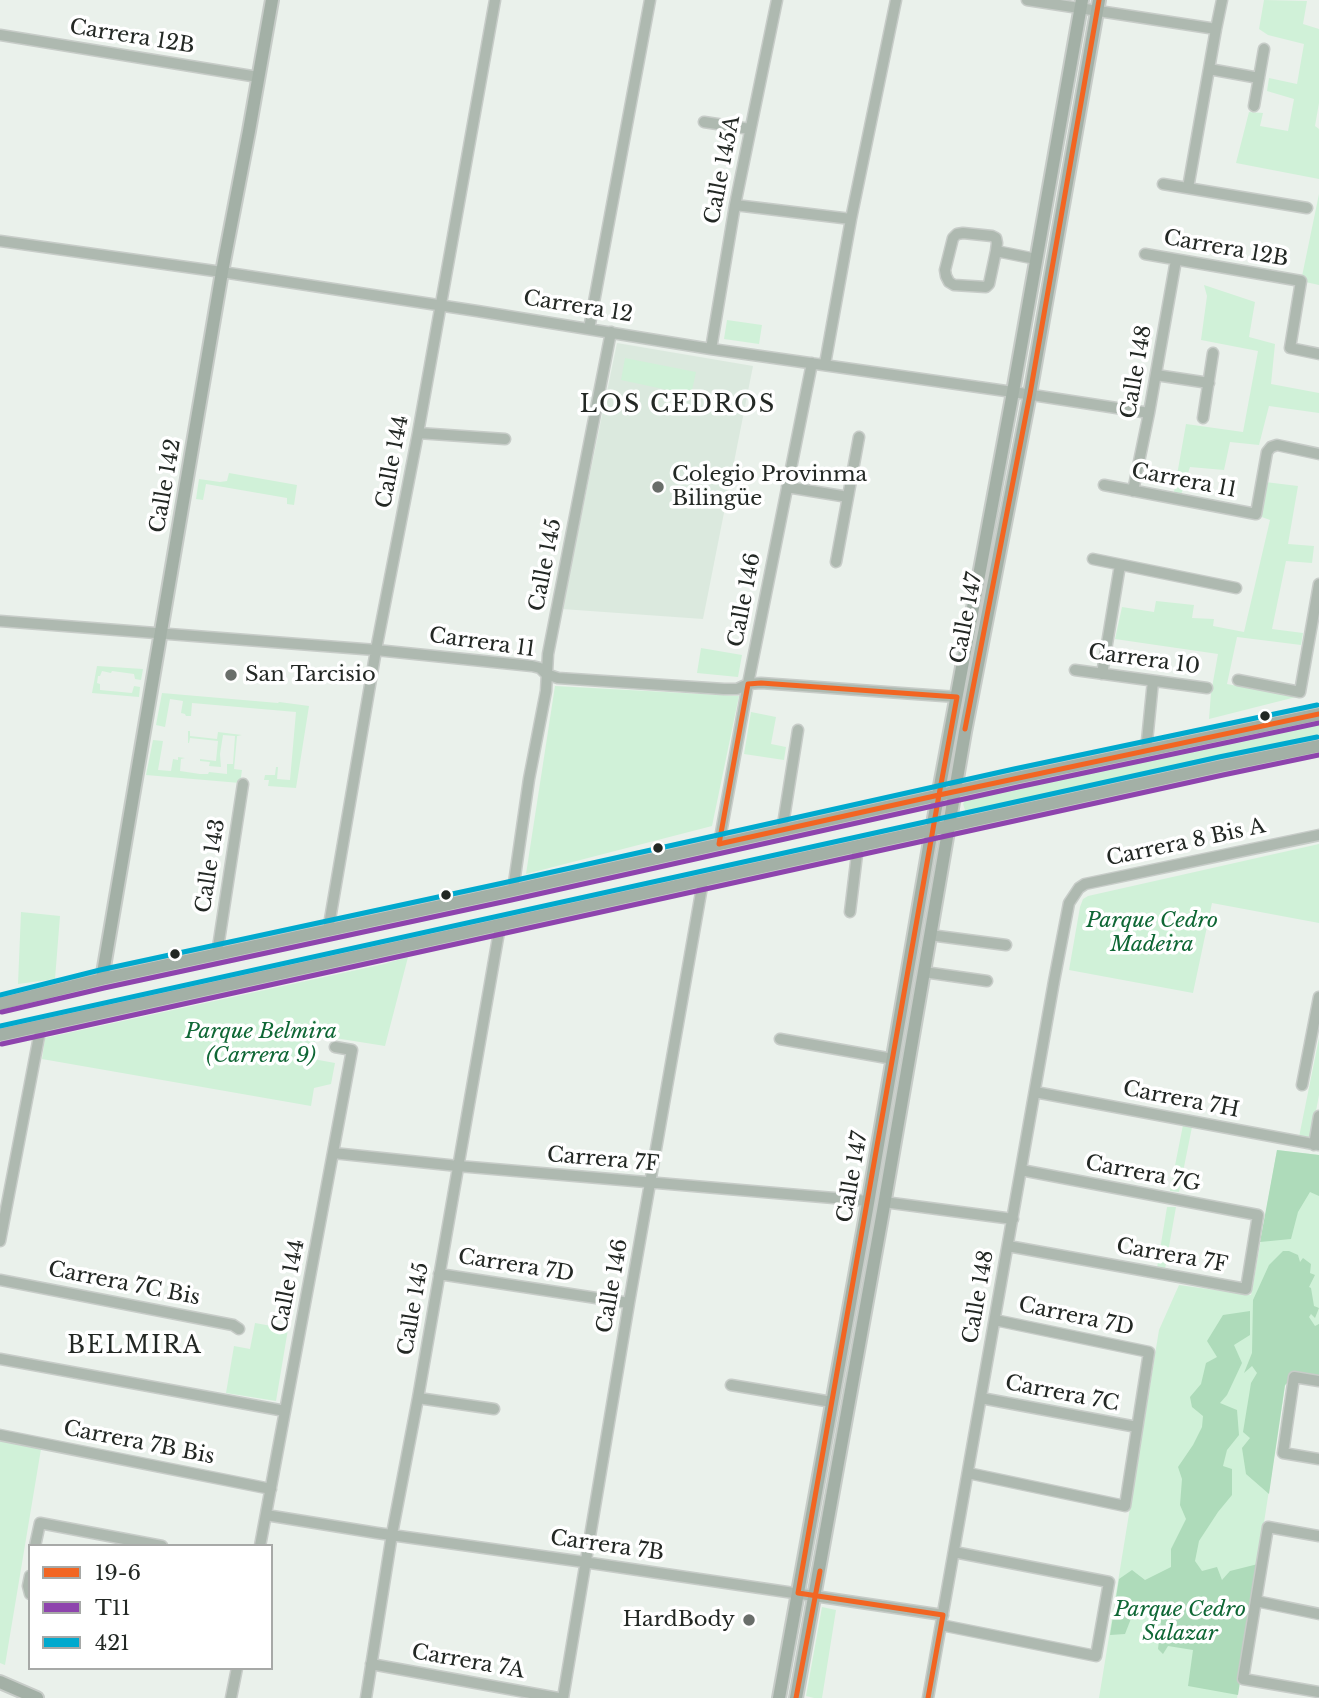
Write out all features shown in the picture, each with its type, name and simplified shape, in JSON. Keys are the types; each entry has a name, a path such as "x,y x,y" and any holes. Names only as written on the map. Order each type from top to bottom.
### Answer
{"main road":[{"name":"Calle 142","path":"102,979 222,272 272,0"},
{"name":"Calle 147","path":"779,1698 1081,4"},
{"name":"Calle 147","path":"796,1698 959,763 1030,394 1098,5"},
{"path":"0,1004 102,979 1319,714"},
{"path":"0,1035 1319,746"},
{"path":"959,763 964,774 980,786"},
{"path":"0,1682 37,1698"}],"street":[{"name":"Calle 144","path":"328,930 376,650 418,433 495,0"},
{"path":"589,328 650,0"},
{"name":"Calle 145A","path":"711,349 735,205 776,0"},
{"path":"825,364 851,219 896,0"},
{"path":"1027,0 1098,5 1216,29"},
{"path":"1188,188 1222,0"},
{"name":"Carrera 12B","path":"0,35 258,77"},
{"path":"1254,106 1264,49"},
{"path":"1209,69 1259,78"},
{"path":"704,122 750,129"},
{"path":"1163,184 1307,208"},
{"path":"735,205 851,219"},
{"path":"957,234 992,236 996,238 996,251 986,287 954,285 949,282 945,270 953,238 957,234"},
{"name":"Carrera 12","path":"0,242 222,272 711,349 1149,413"},
{"path":"996,251 1036,259"},
{"name":"Carrera 12B","path":"1145,254 1301,281 1290,348 1319,354"},
{"name":"Calle 148","path":"1133,491 1176,260"},
{"name":"Calle 145","path":"513,890 529,779 546,691 548,654 611,332"},
{"path":"1203,418 1213,353"},
{"name":"Calle 146","path":"719,844 812,363"},
{"path":"1156,375 1209,383"},
{"path":"418,433 505,439"},
{"path":"836,562 859,437"},
{"name":"Carrera 11","path":"1104,485 1256,514 1267,452 1271,447 1319,454"},
{"path":"787,487 848,497"},
{"path":"1093,559 1236,588"},
{"path":"1102,674 1120,565"},
{"path":"1238,680 1300,692 1319,584"},
{"name":"Carrera 11","path":"0,621 376,650 532,666 558,678 724,689 761,683 957,697"},
{"name":"Carrera 10","path":"1075,670 1208,688"},
{"path":"1146,751 1153,681"},
{"path":"782,831 798,730"},
{"name":"Calle 143","path":"217,954 243,784"},
{"name":"Carrera 8 Bis A","path":"1069,903 1085,884 1319,835"},
{"path":"850,912 858,846"},
{"name":"Calle 146","path":"563,1698 703,881"},
{"name":"Calle 148","path":"928,1698 1069,903"},
{"name":"Calle 145","path":"366,1698 392,1534 500,926"},
{"path":"930,935 1006,946"},
{"path":"924,972 987,981"},
{"path":"1302,1085 1319,997"},
{"path":"0,1241 41,1026"},
{"path":"780,1039 893,1059"},
{"name":"Calle 144","path":"260,1544 352,1050 335,1047"},
{"name":"Carrera 7H","path":"1035,1092 1316,1145"},
{"path":"1316,1145 1319,1116"},
{"name":"Carrera 7F","path":"333,1153 458,1167 869,1201"},
{"name":"Carrera 7G","path":"1021,1170 1258,1215 1246,1289"},
{"path":"884,1202 1013,1219"},
{"name":"Carrera 7F","path":"1008,1246 1246,1289"},
{"name":"Carrera 7D","path":"439,1274 629,1303"},
{"name":"Carrera 7C Bis","path":"0,1280 233,1325 239,1329"},
{"name":"Carrera 7D","path":"995,1320 1149,1352 1137,1427"},
{"path":"0,1359 285,1411"},
{"path":"1319,1381 1294,1377 1283,1453 1319,1459"},
{"path":"731,1385 832,1402"},
{"path":"418,1398 494,1409"},
{"name":"Carrera 7C","path":"981,1398 1137,1427"},
{"path":"968,1473 1125,1506 1137,1427"},
{"name":"Carrera 7B Bis","path":"0,1435 271,1489"},
{"name":"Carrera 7B","path":"266,1516 815,1595 942,1620 1096,1656 1109,1582 954,1552"},
{"path":"36,1544 40,1523 151,1544"},
{"path":"1319,1536 1268,1527 1243,1679 1319,1692"},
{"path":"1256,1601 1319,1614"},
{"name":"Carrera 7A","path":"371,1664 558,1698"},
{"path":"231,1698 237,1670"}],"shaded area":[{"name":"Colegio Provinma Bilingüe","path":"617,343 753,366 703,619 562,609"}],"green space":[{"path":"1264,0 1307,1 1303,24 1319,29 1319,103 1315,126 1319,129 1319,179 1236,163 1249,112 1263,113 1260,126 1288,131 1294,99 1267,91 1269,78 1297,84 1304,44 1268,35 1259,29"},
{"path":"1319,194 1319,285 1301,281"},
{"path":"1204,285 1255,302 1249,337 1275,344 1271,384 1319,393 1319,413 1269,406 1259,445 1230,442 1224,470 1190,467 1181,495 1174,492 1186,424 1243,432 1258,351 1201,340 1207,296"},
{"path":"727,320 762,325 759,344 724,339"},
{"path":"625,358 696,372 691,395 621,380"},
{"path":"229,473 297,485 294,505 287,504 287,498 206,484 203,500 196,499 199,479 227,481"},
{"path":"1265,482 1298,486 1288,544 1314,546 1312,563 1286,561 1272,629 1303,633 1301,645 1237,637 1227,684 1296,697 1209,719 1218,654 1115,639 1122,607 1154,612 1156,601 1194,605 1192,618 1214,619 1213,626 1244,632 1270,520 1259,516"},
{"path":"701,648 742,655 738,677 697,673"},
{"path":"97,666 143,669 141,680 135,679 134,674 102,671 97,683 100,684 100,690 132,693 134,686 140,687 139,697 92,693"},
{"path":"555,686 739,696 712,826 526,874"},
{"path":"162,693 309,706 296,788 268,786 269,780 264,780 265,775 275,775 278,767 277,779 290,780 296,712 192,703 191,716 186,716 181,713 183,701 170,699 165,727 156,725"},
{"path":"751,712 776,717 771,744 786,747 784,760 744,754"},
{"path":"1319,718 1319,737 976,814 966,813 963,804 968,796"},
{"path":"188,731 190,736 217,739 218,732 242,735 237,736 234,769 242,770 240,783 146,775 153,740 163,741 158,770 171,771 173,759 178,760 178,757 185,758 181,759 180,771 227,774 227,764 233,764 235,736 223,735 221,767 209,766 210,762 200,759 216,761 218,741 190,738 188,743"},
{"name":"Parque Cedro Madeira","path":"1319,844 1319,923 1212,903 1193,993 1069,970 1080,907 1083,899 1088,896"},
{"path":"21,912 60,916 55,979 18,984"},
{"name":"Parque Belmira (Carrera 9)","path":"408,957 385,1046 316,1035 313,1059 335,1063 331,1084 314,1088 311,1106 42,1059 45,1038"},
{"path":"1319,1038 1319,1095 1311,1138 1299,1137"},
{"path":"1183,1125 1192,1127 1179,1192 1170,1191"},
{"name":"Parque Cedro Salazar","path":"1277,1150 1319,1155 1319,1376 1294,1376 1285,1386 1237,1698 1099,1698 1159,1330 1179,1285 1251,1295"},
{"path":"1277,1150 1319,1155 1319,1196 1310,1192 1298,1212 1291,1239 1260,1242"},
{"path":"1167,1207 1176,1207 1165,1269 1157,1268"},
{"path":"1283,1251 1298,1255 1300,1262 1303,1258 1311,1264 1310,1273 1315,1275 1309,1287 1314,1306 1319,1308 1315,1318 1311,1314 1309,1317 1315,1326 1319,1324 1319,1376 1294,1376 1285,1385 1269,1494 1246,1474 1242,1448 1250,1438 1243,1432 1251,1383 1257,1373 1252,1366 1244,1373 1252,1353 1253,1300 1269,1265"},
{"path":"1250,1311 1250,1335 1234,1345 1242,1363 1227,1395 1220,1403 1237,1410 1239,1435 1227,1450 1223,1466 1232,1469 1232,1495 1199,1541 1195,1561 1202,1571 1217,1567 1222,1580 1230,1571 1258,1564 1238,1695 1188,1686 1193,1650 1168,1646 1163,1654 1158,1649 1161,1622 1151,1609 1132,1616 1125,1634 1110,1635 1119,1579 1132,1570 1145,1580 1171,1567 1171,1549 1186,1519 1180,1505 1182,1479 1178,1467 1202,1427 1203,1416 1192,1407 1190,1397 1201,1384 1206,1363 1217,1357 1207,1341 1223,1315"},
{"path":"255,1323 288,1329 276,1401 226,1393 234,1346 250,1349"},
{"path":"0,1440 41,1449 5,1665 0,1663"},
{"path":"822,1607 836,1610 822,1698 814,1698 806,1696"}],"transit line":[{"name":"19-6","path":"965,729 1030,394 1099,0"},
{"name":"19-6","path":"761,683 957,697 939,795 719,844 748,684 761,683"},
{"name":"421","path":"0,995 100,970 1317,705"},
{"name":"19-6","path":"939,795 1319,714"},
{"name":"T11","path":"2,1012 1319,723"},
{"name":"421","path":"0,1026 1317,737"},
{"name":"T11","path":"2,1044 1319,755"},
{"name":"19-6","path":"928,1698 943,1615 798,1593 939,795"},
{"name":"19-6","path":"796,1698 820,1571"}],"place":[{"name":"Colegio Provinma Bilingüe","path":"658,487"},
{"name":"San Tarcisio","path":"231,675"},
{"name":"HardBody","path":"749,1620"}],"district":[{"name":"LOS CEDROS","path":"678,405"},
{"name":"BELMIRA","path":"135,1347"}]}
